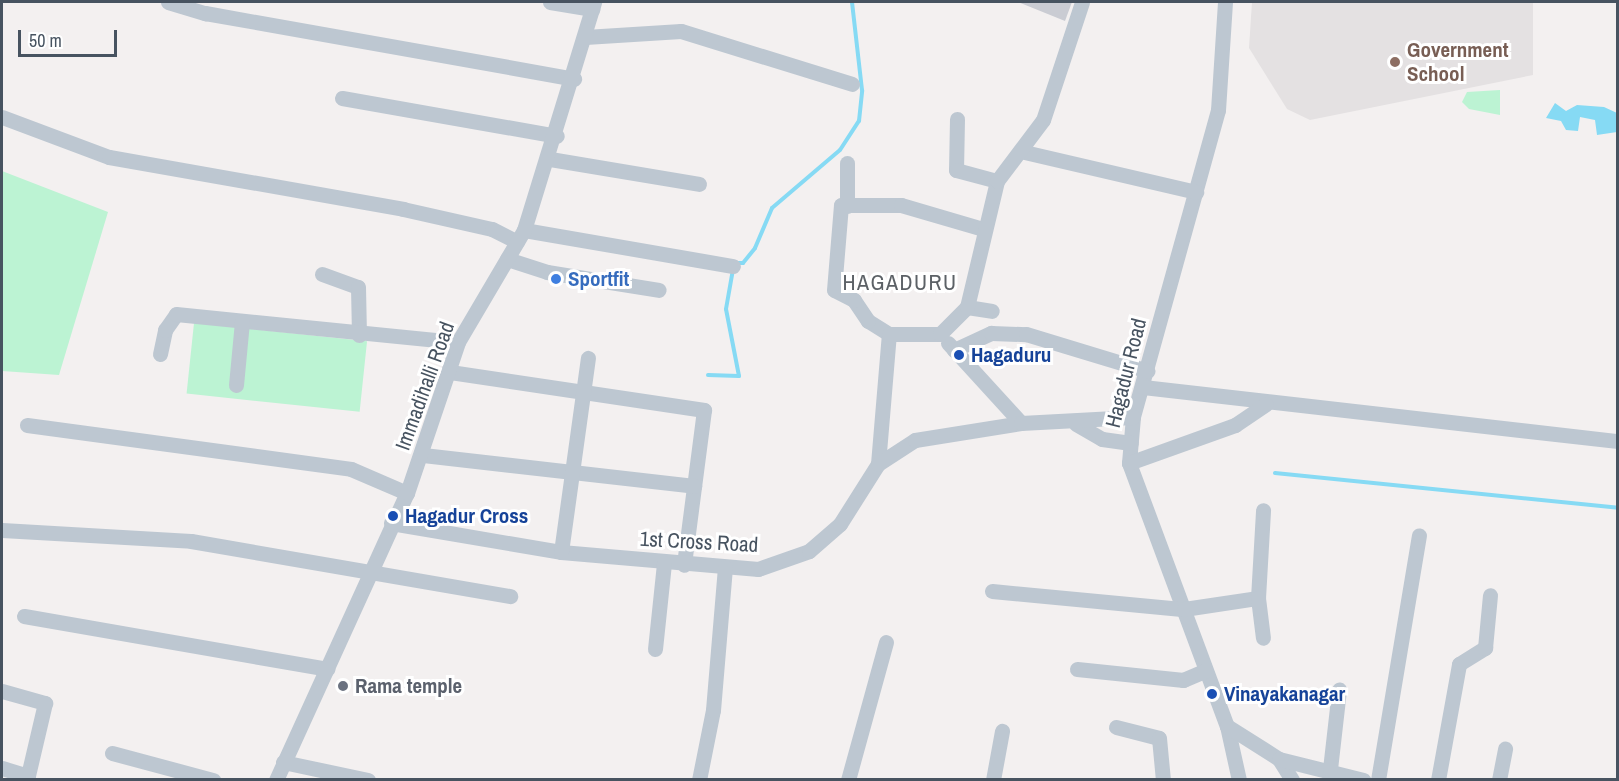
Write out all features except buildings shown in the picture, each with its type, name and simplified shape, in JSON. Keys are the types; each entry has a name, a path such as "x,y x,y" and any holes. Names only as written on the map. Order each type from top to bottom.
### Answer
{"street":[{"path":"168,2 206,7 574,79"},
{"path":"550,2 593,5"},
{"path":"982,229 901,205 841,205 832,284 854,300 868,321 889,334 940,334 967,307 982,229 997,181 1043,120 1082,2"},
{"name":"Hagadur Road","path":"1225,2 1218,110 1148,371 1133,417 1129,463 1184,609 1204,672 1227,726 1239,780"},
{"name":"Immadihalli Road","path":"276,780 423,455 458,342 521,236 558,136 593,5"},
{"path":"585,37 681,31 852,84"},
{"path":"342,98 558,136"},
{"path":"2,117 109,157 403,209 521,236 733,266"},
{"path":"957,118 956,170 997,181"},
{"path":"1020,151 1196,192"},
{"path":"550,159 699,184"},
{"path":"847,163 847,206"},
{"path":"507,259 547,272 659,290"},
{"path":"322,274 357,287 359,335"},
{"path":"967,307 992,311"},
{"path":"160,354 165,330 176,315 359,335 458,342"},
{"path":"236,385 242,322"},
{"path":"954,350 991,333 1026,334 1148,371"},
{"path":"878,464 889,334"},
{"path":"940,334 1021,423"},
{"path":"561,552 573,470 580,394 588,358"},
{"path":"450,372 580,394 704,410 684,565"},
{"path":"1143,387 1266,404 1617,441"},
{"path":"1129,463 1235,425 1266,404"},
{"name":"1st Cross Road","path":"391,523 561,552 684,565 758,569 809,551 840,524 878,464 915,440 1021,423 1076,424 1133,417"},
{"path":"1076,424 1102,439 1131,443"},
{"path":"27,425 351,469 407,493"},
{"path":"423,455 573,470 694,486"},
{"path":"1263,510 1258,598 1263,638"},
{"path":"2,530 190,541 510,596"},
{"path":"1378,780 1419,535"},
{"path":"655,649 664,563"},
{"path":"699,780 713,710 725,568"},
{"path":"992,591 1184,609 1258,598"},
{"path":"1438,780 1459,664 1485,648 1490,595"},
{"path":"24,616 327,669"},
{"path":"848,780 885,642"},
{"path":"1077,669 1183,680 1204,672"},
{"path":"1330,769 1339,690"},
{"path":"2,691 45,703 28,778 2,768"},
{"path":"1227,726 1279,759 1330,769 1363,780"},
{"path":"1116,727 1159,738 1163,780"},
{"path":"993,780 1002,731"},
{"path":"1500,780 1505,749"},
{"path":"112,753 213,780"},
{"path":"1279,759 1293,780"},
{"path":"283,762 368,780"}],"shaded area":[{"name":"Government School","path":"1252,2 1533,2 1533,75 1310,120 1287,109 1249,48"}],"green space":[{"path":"1500,90 1500,115 1469,109 1462,102 1467,92"},
{"path":"2,171 108,212 59,375 2,371"},
{"path":"194,323 367,341 360,412 187,394"}],"water":[{"path":"1555,103 1566,111 1577,105 1604,107 1617,113 1617,132 1597,135 1595,120 1580,117 1578,131 1566,130 1561,121 1546,118"}],"waterway":[{"path":"735,263 743,263 755,248 772,208 840,150 859,121 862,90 852,2"},
{"path":"708,375 739,376 726,309 733,270"},
{"path":"1275,473 1618,508"}],"place":[{"name":"Government School","path":"1395,62"},
{"name":"Sportfit","path":"556,279"},
{"name":"Hagaduru","path":"959,355"},
{"name":"Hagadur Cross","path":"393,516"},
{"name":"Rama temple","path":"343,686"},
{"name":"Vinayakanagar","path":"1212,694"}],"district":[{"name":"HAGADURU","path":"900,283"}]}
